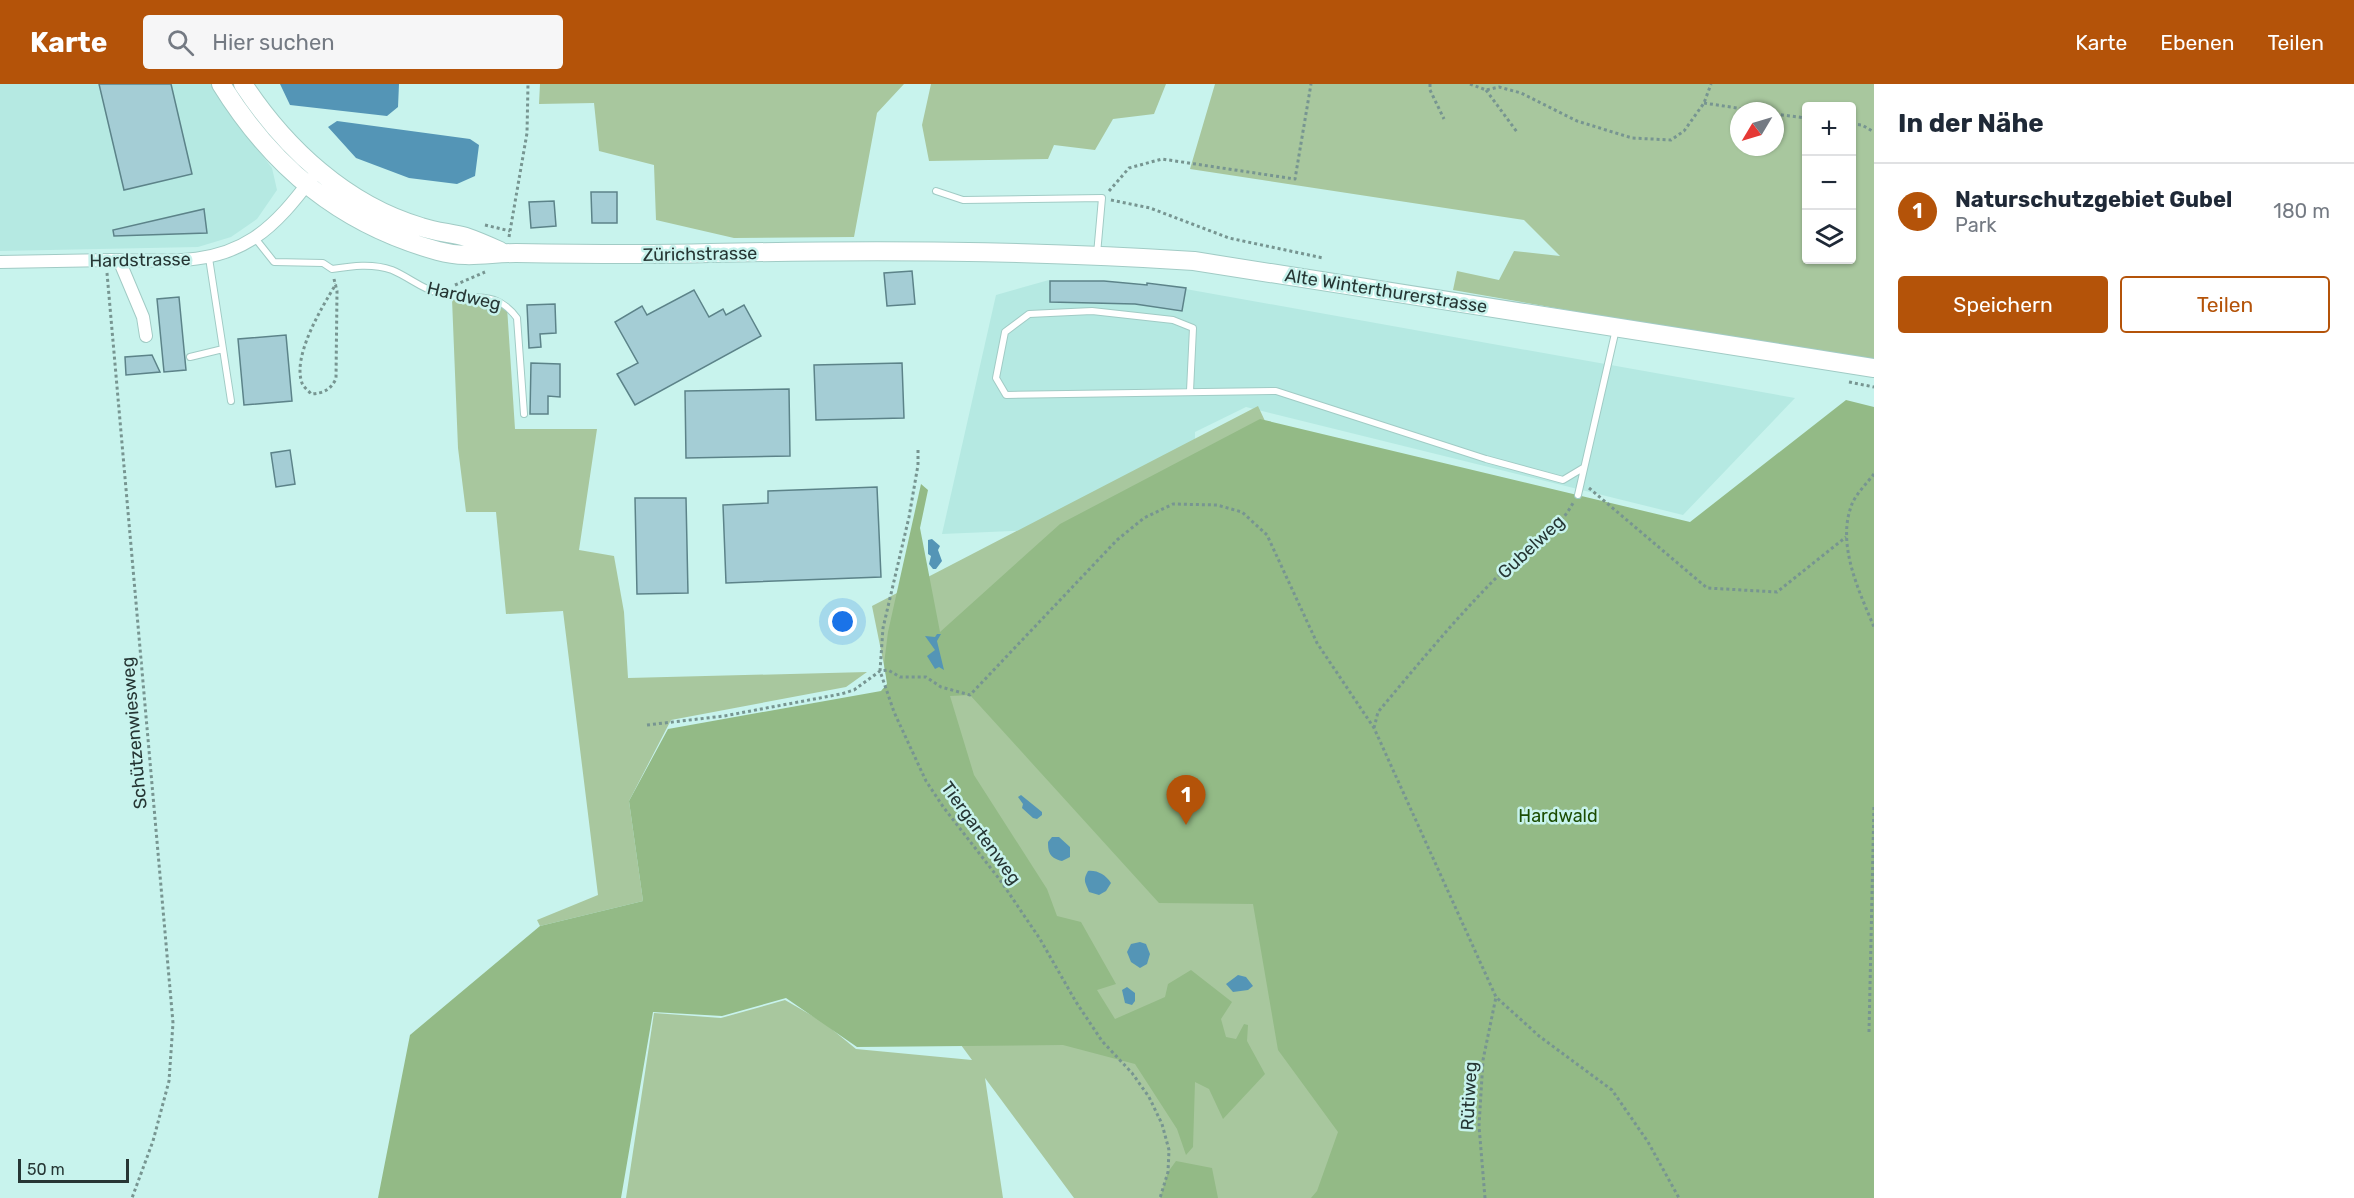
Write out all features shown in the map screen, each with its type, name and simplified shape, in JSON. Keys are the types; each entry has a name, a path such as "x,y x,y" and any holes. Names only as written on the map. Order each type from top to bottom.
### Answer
{"main road":[{"name":"Zürichstrasse","path":"221,84 251,130 273,155 306,185 356,219 417,245 464,256 506,253 637,255 894,251"},
{"name":"Zürichstrasse","path":"243,84 258,107 287,141 336,186 356,198 420,227 467,238 506,253"},
{"name":"Alte Winterthurerstrasse","path":"894,251 1097,254 1194,261 1874,368"}],"street":[{"name":"Hardstrasse","path":"0,262 119,260 177,262 209,258 234,249 255,237 284,213 318,170"},
{"path":"119,260 143,317 146,336"}],"lane":[{"path":"936,191 963,200 1102,198 1097,254"},
{"name":"Hardweg","path":"255,237 274,262 323,263 332,269 363,265 391,270 435,292 497,300 509,307 517,318 524,414"},
{"path":"209,258 231,401"},
{"path":"1190,391 1193,328 1173,320 1092,311 1029,314 1005,332 996,378 1006,395 1276,391 1486,459 1563,480 1583,468"},
{"path":"1578,495 1616,328"},
{"path":"190,357 223,349"}],"path":[{"path":"510,231 527,133 528,84"},
{"path":"1102,198 1129,168 1162,159 1295,179 1311,84"},
{"path":"1430,84 1430,90 1444,119"},
{"path":"1470,84 1486,90 1517,132"},
{"path":"1486,90 1499,87 1521,93 1577,120 1632,138 1671,140 1684,131 1704,104 1711,84"},
{"path":"1704,104 1730,107"},
{"path":"1784,115 1802,117"},
{"path":"1856,124 1862,125 1874,132"},
{"path":"1102,198 1150,208 1229,238 1323,258"},
{"name":"Schützenwiesweg","path":"106,260 173,1023 169,1081 153,1141 132,1198"},
{"path":"332,269 336,284 338,333 336,379 332,388 322,394 311,394 302,383 301,366 306,341 322,306 336,284"},
{"name":"Tiergartenweg","path":"918,450 918,465 909,517 884,628 880,671 894,712 927,781 944,808 1000,879 1040,939 1076,1002 1102,1041 1132,1073 1149,1097 1162,1124 1168,1150 1168,1172 1160,1198"},
{"path":"1874,474 1852,504 1846,537 1853,574 1874,627"},
{"path":"1580,481 1707,588 1777,592 1846,537"},
{"name":"Gubelweg","path":"1374,728 1378,712 1452,625 1493,581 1565,517 1578,495"},
{"path":"647,725 724,716 841,694 854,690 880,671 888,670 900,676 926,677 941,687 970,695 1117,540 1144,518 1173,504 1217,505 1242,512 1268,535 1317,643 1374,728 1496,997 1539,1036 1612,1090 1648,1142 1679,1198"},
{"path":"1869,1032 1874,804"},
{"name":"Rütiweg","path":"1485,1198 1479,1126 1481,1082 1483,1060 1496,997"}],"shaded area":[{"path":"0,84 212,84 235,120 272,168 277,190 257,219 231,237 198,247 0,251"},
{"path":"280,84 399,84 398,107 387,116 290,105"},
{"path":"337,121 470,139 479,145 475,176 457,184 409,178 356,158 328,127"},
{"path":"1049,280 1180,288 1795,398 1683,515 1246,407 1195,432 1195,458 1038,530 942,534 996,295"},
{"path":"932,539 940,546 938,550 942,561 936,569 929,564 931,556 928,554 928,540"},
{"path":"941,634 937,641 944,670 939,667 935,669 927,656 935,650 925,636 935,637"},
{"path":"1021,795 1042,812 1042,815 1037,819 1033,818 1022,808 1023,804 1018,797"},
{"path":"1052,837 1059,837 1070,847 1070,857 1062,861 1052,857 1048,842"},
{"path":"1088,871 1098,872 1109,880 1111,883 1106,891 1099,895 1089,892 1085,880"},
{"path":"1140,942 1146,944 1150,954 1147,964 1140,968 1131,962 1127,952 1131,944"},
{"path":"1238,975 1246,977 1253,986 1248,990 1233,992 1226,984"},
{"path":"1127,987 1135,993 1135,1001 1132,1005 1125,1003 1122,990"}],"green space":[{"path":"540,84 904,84 877,113 854,237 734,238 656,220 654,165 599,151 594,103 539,104"},
{"path":"931,84 1166,84 1154,114 1113,119 1095,150 1054,145 1048,159 929,161 922,125"},
{"path":"1215,84 1874,84 1874,364 1453,290 1457,271 1499,280 1514,251 1560,256 1524,220 1190,169"},
{"path":"452,299 507,307 515,429 597,429 579,550 614,556 624,612 628,678 867,672 846,687 671,720 629,801 643,901 540,926 537,920 598,895 563,611 506,614 496,512 466,512 458,448"},
{"name":"Hardwald","path":"1846,400 1874,407 1874,1198 1311,1198 1317,1191 1338,1132 1278,1050 1253,904 1159,903 970,695 950,696 974,775 1047,889 1057,916 1081,922 1116,984 1097,990 1115,1019 1165,997 1168,984 1191,970 1232,1002 1221,1019 1226,1037 1236,1039 1244,1024 1248,1025 1247,1041 1265,1074 1223,1119 1209,1089 1195,1082 1193,1147 1186,1155 1177,1129 1135,1064 1063,1045 857,1047 786,998 722,1016 653,1012 621,1198 378,1198 410,1035 540,926 643,901 629,801 668,729 881,691 887,684 884,664 888,632 921,484 928,490 920,528 940,632 1060,524 1260,419 1690,522"},
{"path":"1258,406 1611,1160 1521,1198 1074,1198 985,1078 1003,1198 626,1198 654,1013 721,1018 785,1000 823,1022 856,1049 972,1060 961,1045 872,606"},
{"path":"1176,1161 1212,1168 1218,1198 1160,1198 1168,1172"}],"building":[{"path":"99,84 171,84 192,174 124,190"},
{"path":"591,192 617,192 617,223 592,223"},
{"path":"554,201 556,226 531,228 529,202"},
{"path":"204,209 207,233 114,236 113,230"},
{"path":"912,271 915,304 887,306 884,273"},
{"path":"1050,281 1104,281 1147,285 1147,283 1186,288 1182,311 1135,304 1050,302"},
{"path":"694,290 709,317 723,309 726,315 744,305 761,336 635,405 617,374 638,363 615,322 642,306 647,315"},
{"path":"179,297 186,370 164,372 157,299"},
{"path":"555,304 556,333 540,334 541,347 529,348 527,305"},
{"path":"286,335 292,401 244,405 238,339"},
{"path":"152,355 160,372 126,375 125,357"},
{"path":"531,363 560,364 560,397 548,396 548,414 530,414"},
{"path":"902,363 904,418 816,420 814,365"},
{"path":"789,389 790,456 686,458 685,391"},
{"path":"290,450 295,484 276,487 271,453"},
{"path":"877,487 881,577 726,583 723,505 768,503 768,491"},
{"path":"635,498 686,498 688,593 637,594"}],"place":[{"name":"Naturschutzgebiet Gubel","path":"1186,825"}]}
